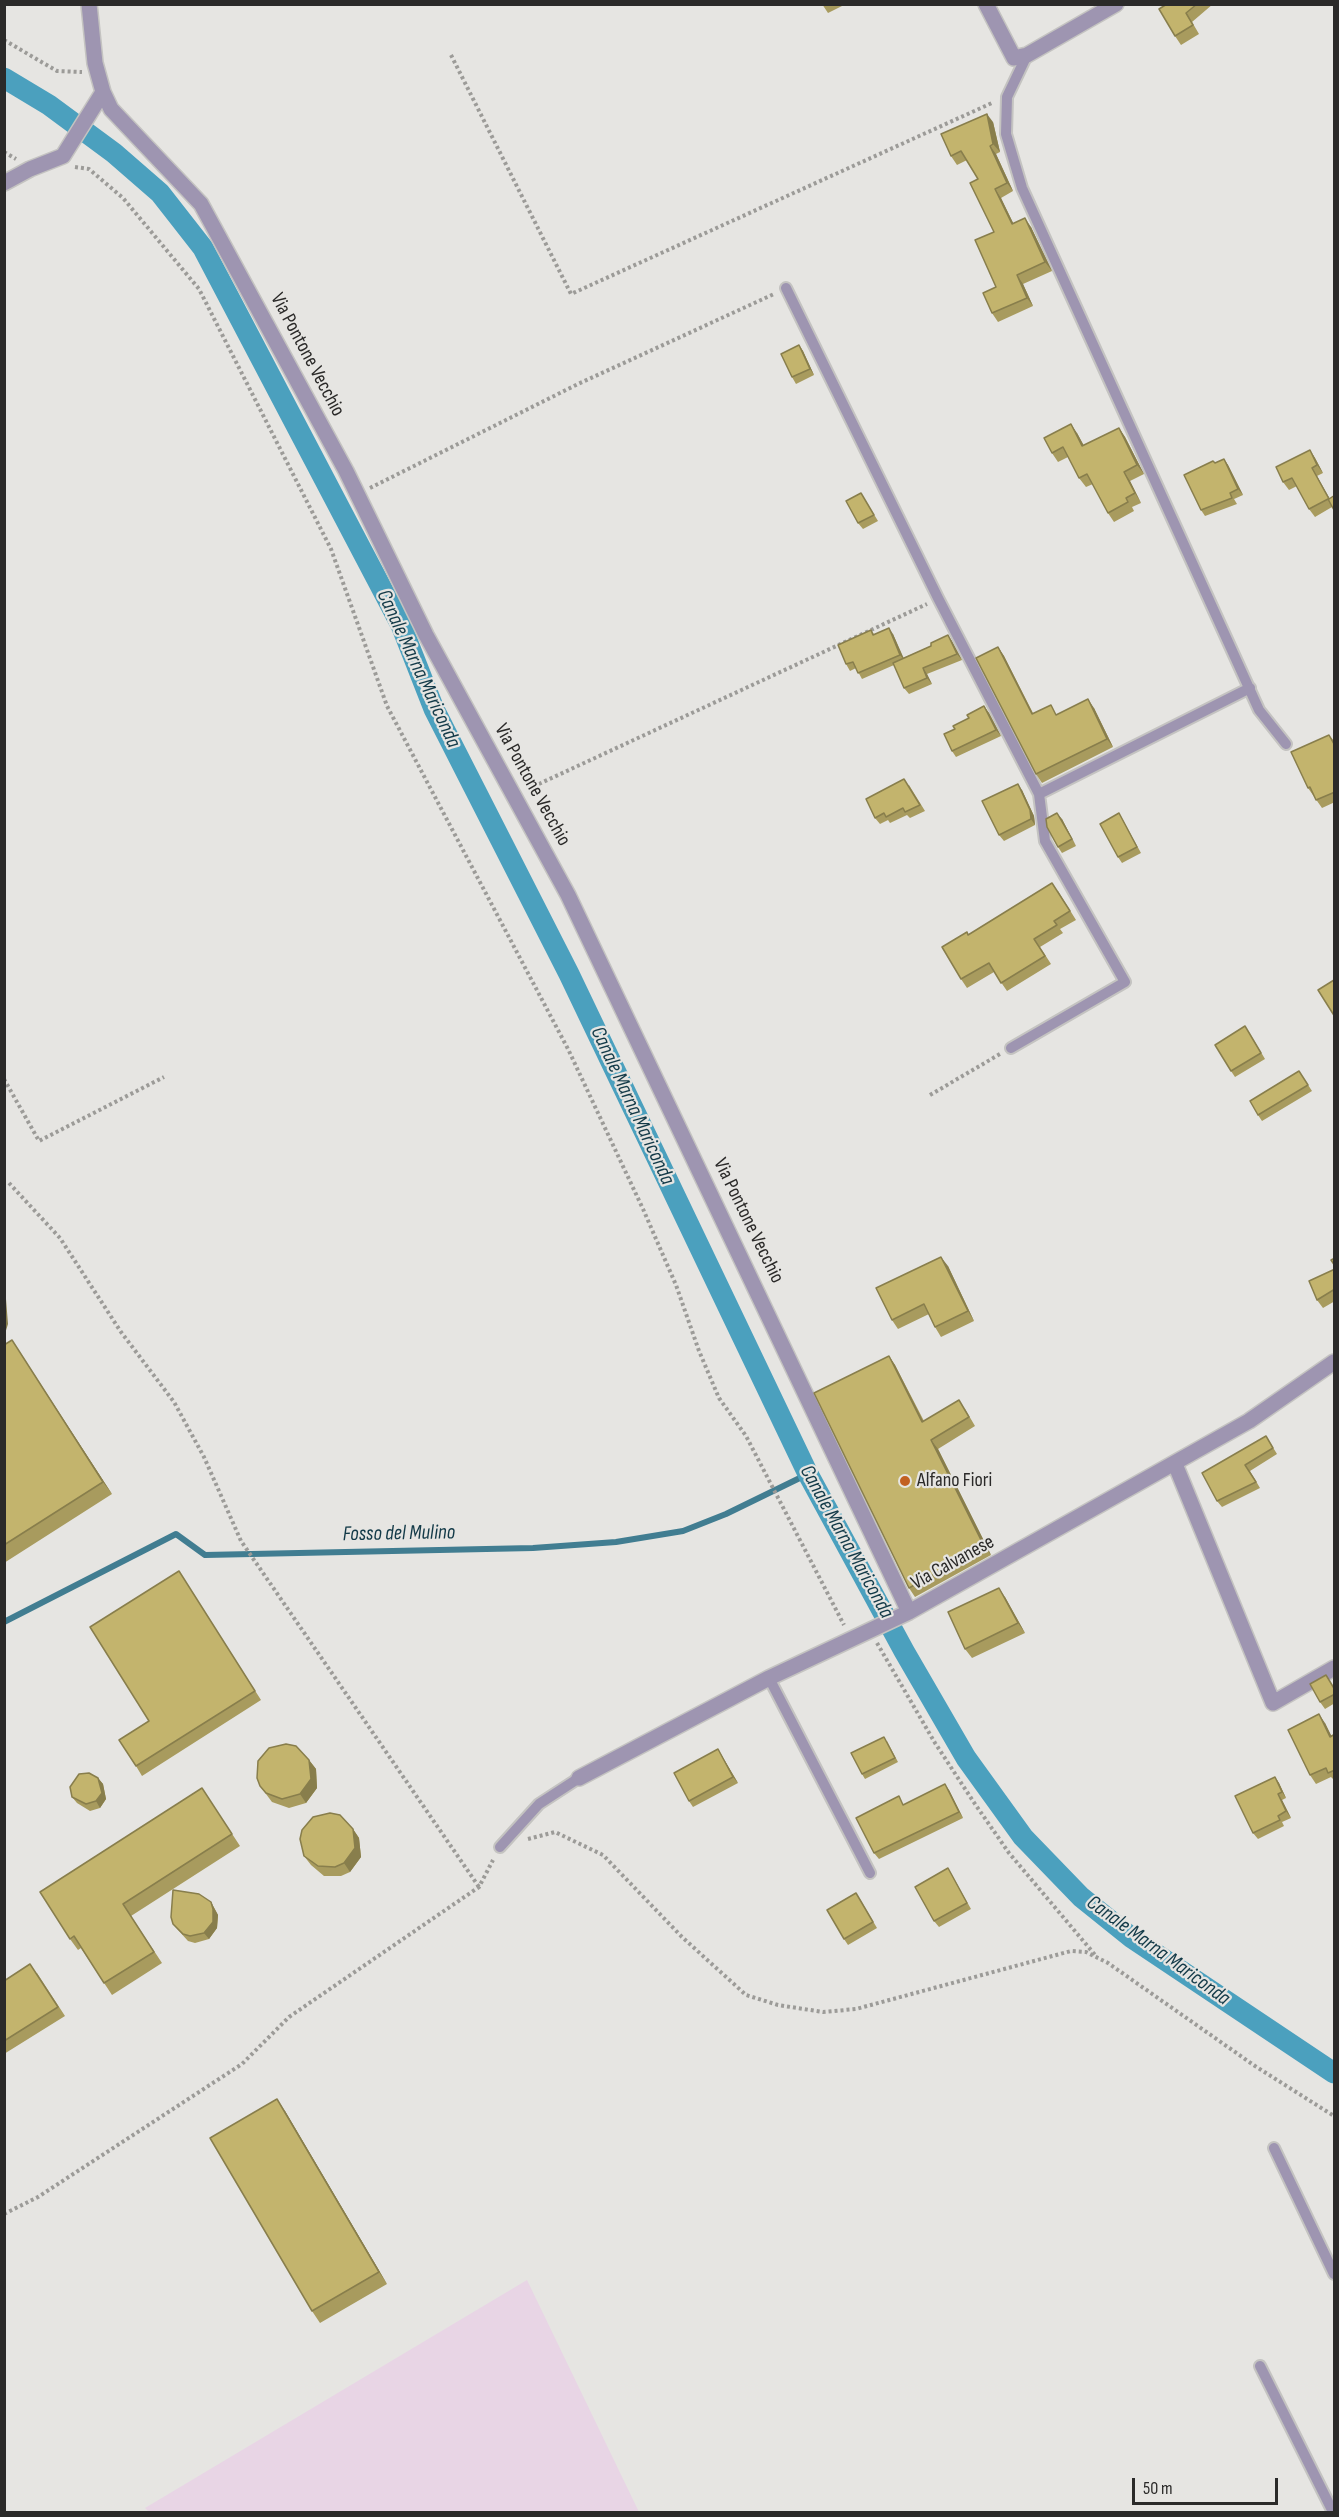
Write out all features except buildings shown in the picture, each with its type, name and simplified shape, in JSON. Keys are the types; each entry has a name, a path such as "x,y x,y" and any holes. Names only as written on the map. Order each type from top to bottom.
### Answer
{"street":[{"name":"Via Pontone Vecchio","path":"89,4 95,63 103,92 111,109 201,204 358,494 426,635 568,894 906,1613"},
{"path":"986,4 1014,58 1027,55 1116,4"},
{"path":"4,183 30,169 64,161 103,92"},
{"name":"Via Calvanese","path":"579,1778 769,1678 906,1613 1249,1421 1335,1362"},
{"path":"1175,1464 1273,1703 1335,1668"}],"lane":[{"path":"1027,55 1007,97 1006,134 1022,188 1259,710 1286,744"},
{"path":"786,288 938,598 1038,794 1045,841 1125,982 1011,1048"},
{"path":"1038,794 1250,688"},
{"path":"769,1678 870,1873"},
{"path":"500,1847 539,1804 579,1778"},
{"path":"1274,2148 1335,2274"},
{"path":"1260,2366 1333,2512"}],"path":[{"path":"4,40 57,71 98,73"},
{"path":"451,55 571,294 1007,97"},
{"path":"4,152 30,169"},
{"path":"64,161 89,169 123,198 199,289 332,549 387,706 568,1049 672,1274 699,1351 719,1398 746,1436 850,1638"},
{"path":"358,494 578,384 786,288"},
{"path":"514,796 938,598"},
{"path":"930,1095 1011,1048"},
{"path":"4,1079 39,1141 164,1077"},
{"path":"9,1183 60,1238 121,1332 174,1402 204,1457 241,1541 479,1887"},
{"path":"871,1629 935,1743 975,1804 1009,1853 1098,1958"},
{"path":"4,2214 38,2197 242,2064 289,2017 479,1887 500,1847 555,1832 603,1855 682,1937 746,1995 778,2005 823,2012 856,2009 1071,1952 1086,1952 1255,2066 1335,2116"}],"shaded area":[{"path":"527,2280 639,2512 149,2512 145,2508"}],"waterway":[{"name":"Canale Marna Mariconda","path":"4,78 49,105 114,153 160,193 203,248 401,625 434,709 569,974 808,1474 904,1651 966,1758 1023,1837 1081,1897 1132,1938 1334,2073"},
{"name":"Fosso del Mulino","path":"4,1622 176,1534 205,1555 533,1548 616,1542 683,1531 726,1514 808,1474"}],"place":[{"name":"Alfano Fiori","path":"905,1481"}]}
